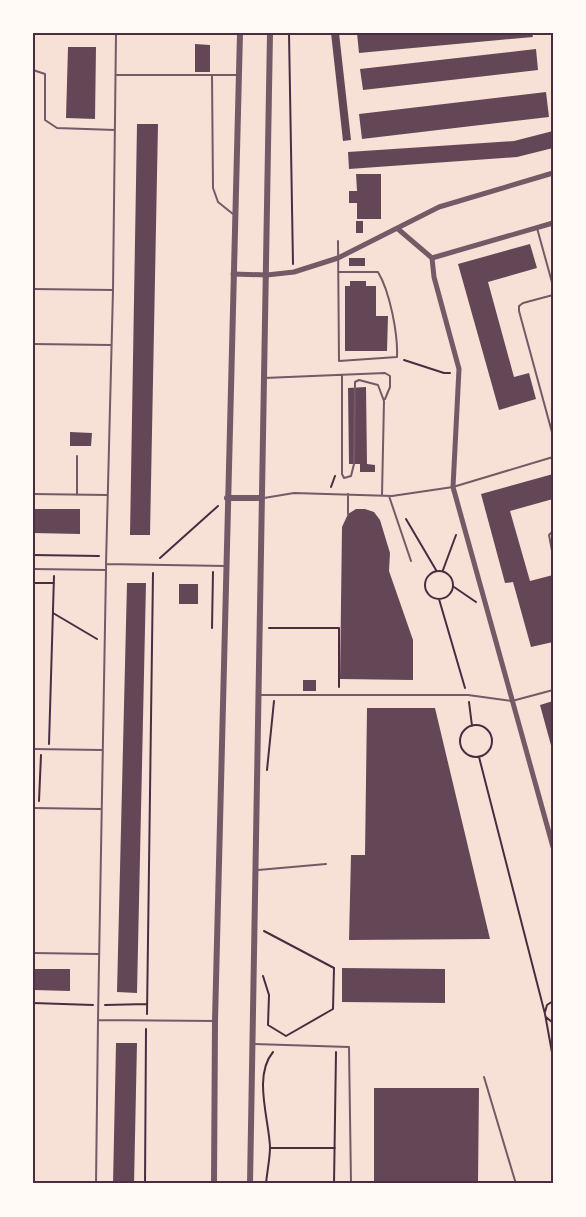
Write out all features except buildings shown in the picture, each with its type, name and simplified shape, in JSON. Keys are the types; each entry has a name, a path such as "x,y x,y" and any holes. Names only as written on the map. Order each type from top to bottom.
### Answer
{"street":[{"path":"214,1184 215,1021 240,33"},
{"path":"250,1184 270,33"},
{"path":"233,274 267,275 294,272 338,258 439,207 553,173"},
{"path":"432,258 553,223"},
{"path":"399,228 432,258 434,277 459,374 453,488 553,847"},
{"path":"227,498 262,498"}],"lane":[{"path":"96,1184 116,33"},
{"path":"33,70 45,74 45,120 57,128 115,130"},
{"path":"116,75 239,75"},
{"path":"212,75 213,188 218,202 234,216"},
{"path":"537,228 553,286"},
{"path":"338,241 338,272 339,361 397,357 398,343 384,281 378,272 338,272"},
{"path":"33,290 113,290"},
{"path":"553,295 519,306 553,436"},
{"path":"33,344 112,345"},
{"path":"264,378 385,373 390,376 390,387 384,400"},
{"path":"342,375 342,474 344,478 351,476 354,464 355,382 359,380 378,385 384,400 382,495"},
{"path":"76,456 76,495"},
{"path":"262,498 294,493 389,496 453,488 475,479 553,457"},
{"path":"33,494 107,495"},
{"path":"348,494 348,514"},
{"path":"389,496 411,561"},
{"path":"553,531 548,539 553,556"},
{"path":"106,564 226,566"},
{"path":"33,569 106,570"},
{"path":"258,695 468,695 512,701 553,690"},
{"path":"33,749 103,750"},
{"path":"33,808 101,809"},
{"path":"255,870 326,864"},
{"path":"33,953 99,954"},
{"path":"98,1020 215,1021"},
{"path":"253,1044 349,1047 351,1184"},
{"path":"484,1077 516,1184"}],"path":[{"path":"289,33 294,272"},
{"path":"397,357 444,373 459,374"},
{"path":"145,1184 153,565 227,498"},
{"path":"403,514 436,570"},
{"path":"443,570 458,529 464,527"},
{"path":"33,555 106,557"},
{"path":"49,750 54,570"},
{"path":"443,570 453,579 454,587 446,598 439,599 429,594 425,584 430,573 443,570"},
{"path":"212,628 213,572"},
{"path":"33,583 54,583"},
{"path":"454,587 486,608"},
{"path":"439,599 468,695 472,726"},
{"path":"53,613 105,643"},
{"path":"267,628 339,628 339,689"},
{"path":"267,775 275,695"},
{"path":"472,726 484,728 491,737 489,749 479,757 467,754 460,745 462,733 472,726"},
{"path":"39,808 41,749"},
{"path":"479,757 553,1058"},
{"path":"263,931 334,968 333,1009 286,1036 268,1025 269,996 263,974"},
{"path":"544,1014 547,1005 553,1001"},
{"path":"544,1014 549,1022 553,1023"},
{"path":"266,1184 270,1148 263,1093 265,1067 271,1053 276,1050"},
{"path":"334,1184 336,1050"},
{"path":"270,1148 335,1148"}]}
